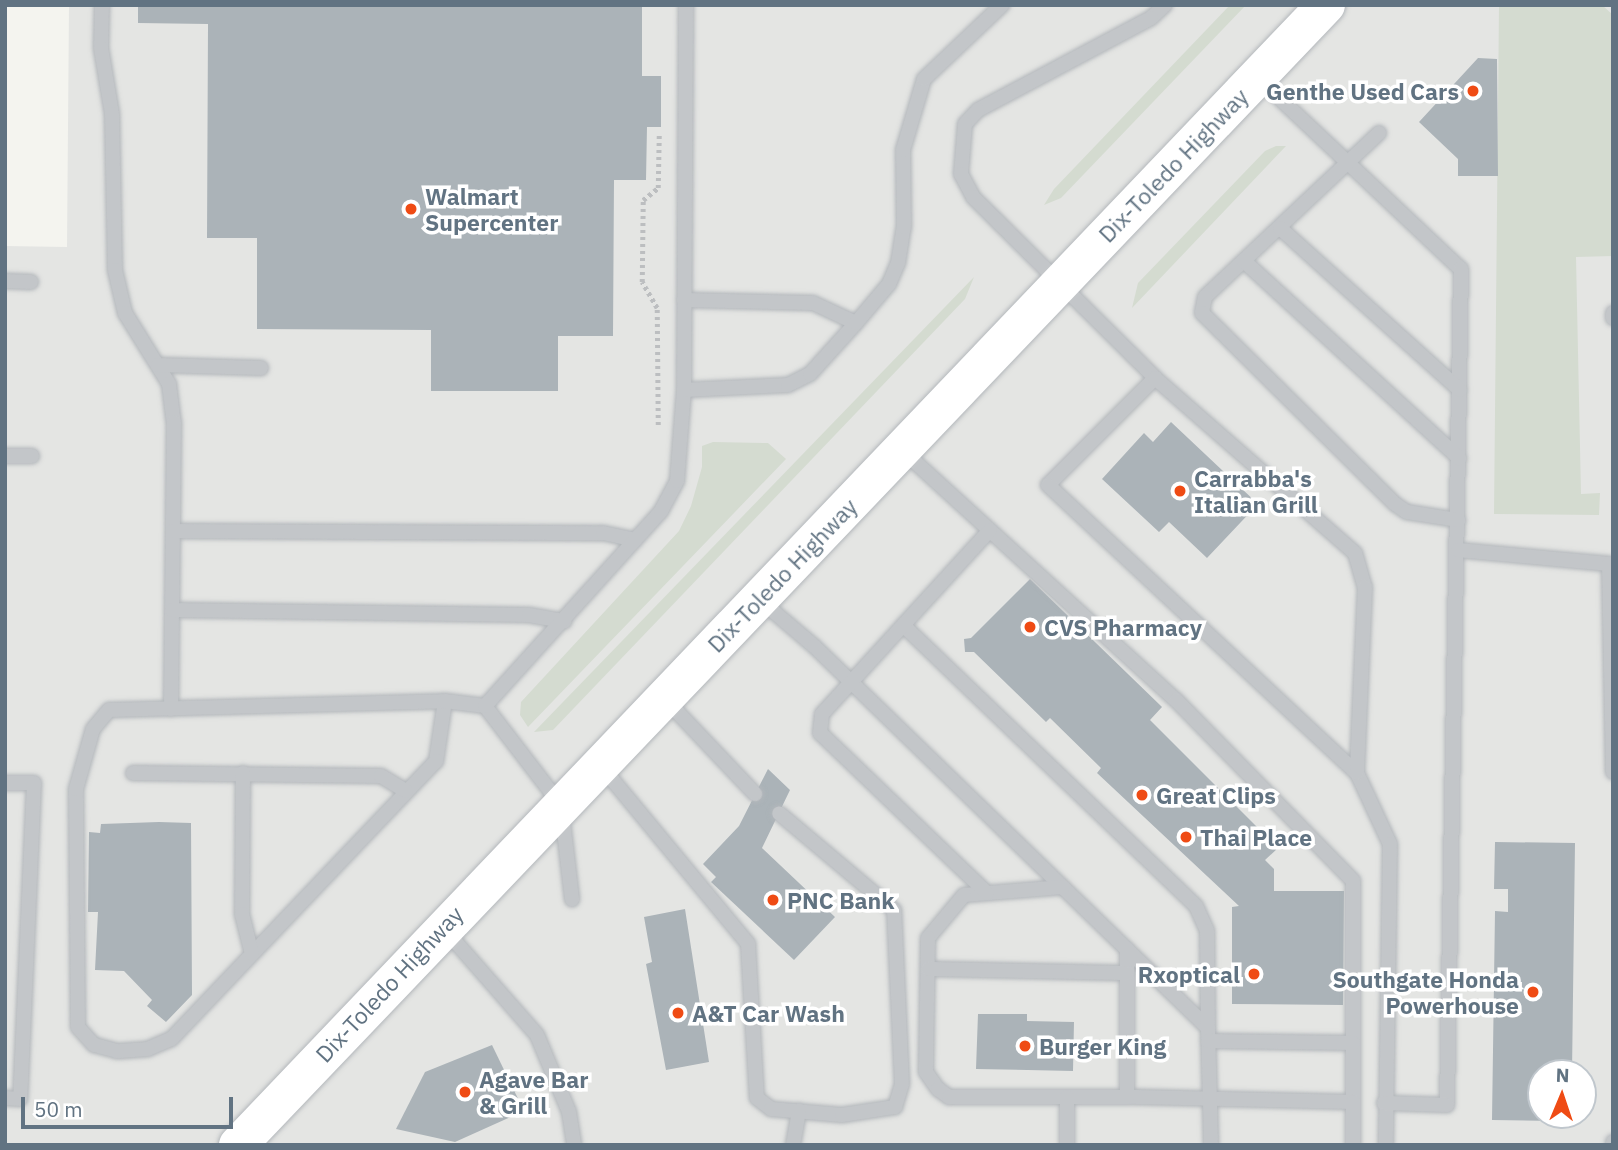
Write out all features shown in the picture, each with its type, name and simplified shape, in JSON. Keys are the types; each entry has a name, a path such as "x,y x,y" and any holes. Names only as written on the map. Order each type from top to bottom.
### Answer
{"main road":[{"name":"Dix-Toledo Highway","path":"238,1145 443,927 1326,5"}],"lane":[{"path":"102,5 101,48 112,114 115,270 125,313 169,384 174,422 171,709"},
{"path":"485,706 662,511 677,481 684,390 686,5"},
{"path":"684,390 788,385 810,374 856,323 888,284 898,263 904,227 903,150 924,79 1002,5"},
{"path":"1166,5 1151,18 978,110 965,124 961,174 973,197 1155,378 1355,553 1365,587 1357,773"},
{"path":"1257,77 1461,270 1447,1105 1384,1103"},
{"path":"1379,133 1205,297 1201,305 1208,323 1395,504 1407,513 1458,520"},
{"path":"1280,228 1460,390"},
{"path":"1244,261 1459,458"},
{"path":"5,281 31,282"},
{"path":"684,300 813,303 856,323"},
{"path":"1613,313 1613,318"},
{"path":"158,365 261,368"},
{"path":"1155,378 1048,485 1357,773 1390,844 1384,1103 1386,1145"},
{"path":"901,450 1176,700 1353,881 1353,1145"},
{"path":"5,456 32,456"},
{"path":"987,893 834,751 820,733 821,715 990,530"},
{"path":"173,531 603,533 635,540"},
{"path":"1458,550 1611,564 1613,772"},
{"path":"759,599 851,682 1063,887 1208,1035 1353,1043"},
{"path":"172,610 529,615 564,621"},
{"path":"903,625 1196,906 1207,931 1212,1145"},
{"path":"664,698 755,794"},
{"path":"445,701 436,761 171,1039 148,1049 117,1051 94,1045 78,1027 75,801 93,729 109,710 445,701 485,706 561,805 572,899"},
{"path":"600,764 748,944 757,1098 771,1109 842,1115 895,1107 902,1084 894,910 779,813"},
{"path":"243,773 242,914 252,954"},
{"path":"133,774 381,776 406,792"},
{"path":"5,783 34,783 20,1098 5,1098"},
{"path":"1063,887 964,895 928,938 926,1072 938,1089 950,1097 1209,1098 1353,1102"},
{"path":"443,927 537,1035 569,1112 574,1145"},
{"path":"1127,950 1127,1097"},
{"path":"928,969 1127,973"},
{"path":"1067,1145 1068,1097"},
{"path":"793,1145 799,1111"}],"path":[{"path":"658,433 657,307 642,282 643,201 659,188 659,135"}],"shaded area":[{"path":"69,5 1613,5 1613,1145 5,1145 5,246 67,247"},
{"path":"1230,5 1246,5 1061,198 1044,205 1054,189"},
{"path":"1499,5 1602,5 1613,15 1613,256 1576,257 1581,494 1600,493 1599,515 1494,514"},
{"path":"1276,146 1286,146 1132,308 1138,283 1265,151"},
{"path":"974,277 965,299 553,730 534,732"},
{"path":"713,442 768,443 786,459 528,727 520,715 521,702 679,531 691,506 702,467 702,446"}],"building":[{"name":"Walmart Supercenter","path":"138,5 642,5 642,76 661,76 661,127 647,127 646,180 614,180 613,336 558,336 558,391 431,391 431,330 257,329 257,238 207,238 208,24 138,23"},
{"name":"Genthe Used Cars","path":"1478,58 1497,59 1498,176 1458,176 1458,159 1419,122"},
{"name":"Carrabba's Italian Grill","path":"1171,422 1258,504 1207,558 1169,522 1159,532 1102,479 1144,433 1153,442"},
{"path":"1030,579 1162,707 1150,720 1278,848 1265,860 1274,869 1274,891 1344,891 1343,1005 1232,1004 1232,907 1239,906 1097,773 1101,768 1050,718 1046,722 974,652 965,652 964,639 971,638"},
{"name":"PNC Bank","path":"768,769 790,790 762,848 835,917 794,960 711,882 716,877 703,864 739,826"},
{"path":"191,823 192,995 166,1022 147,1006 152,1000 124,971 95,970 98,912 88,912 89,832 100,833 101,824"},
{"name":"Southgate Honda Powerhouse","path":"1495,842 1575,843 1572,1059 1527,1059 1527,1121 1492,1120 1495,911 1508,912 1508,889 1494,889"},
{"name":"A&T Car Wash","path":"685,909 709,1062 666,1070 646,964 652,962 644,917"},
{"name":"Burger King","path":"978,1014 1027,1014 1027,1021 1074,1022 1073,1071 976,1069"},
{"name":"Agave Bar & Grill","path":"492,1045 524,1111 455,1142 396,1129 425,1072"}],"place":[{"name":"Genthe Used Cars","path":"1473,91"},
{"name":"Walmart Supercenter","path":"411,209"},
{"name":"Carrabba's Italian Grill","path":"1180,491"},
{"name":"CVS Pharmacy","path":"1030,627"},
{"name":"Great Clips","path":"1142,795"},
{"name":"Thai Place","path":"1186,837"},
{"name":"PNC Bank","path":"773,900"},
{"name":"Rxoptical","path":"1254,974"},
{"name":"Southgate Honda Powerhouse","path":"1533,992"},
{"name":"A&T Car Wash","path":"678,1013"},
{"name":"Burger King","path":"1025,1046"},
{"name":"Agave Bar & Grill","path":"465,1092"}]}
